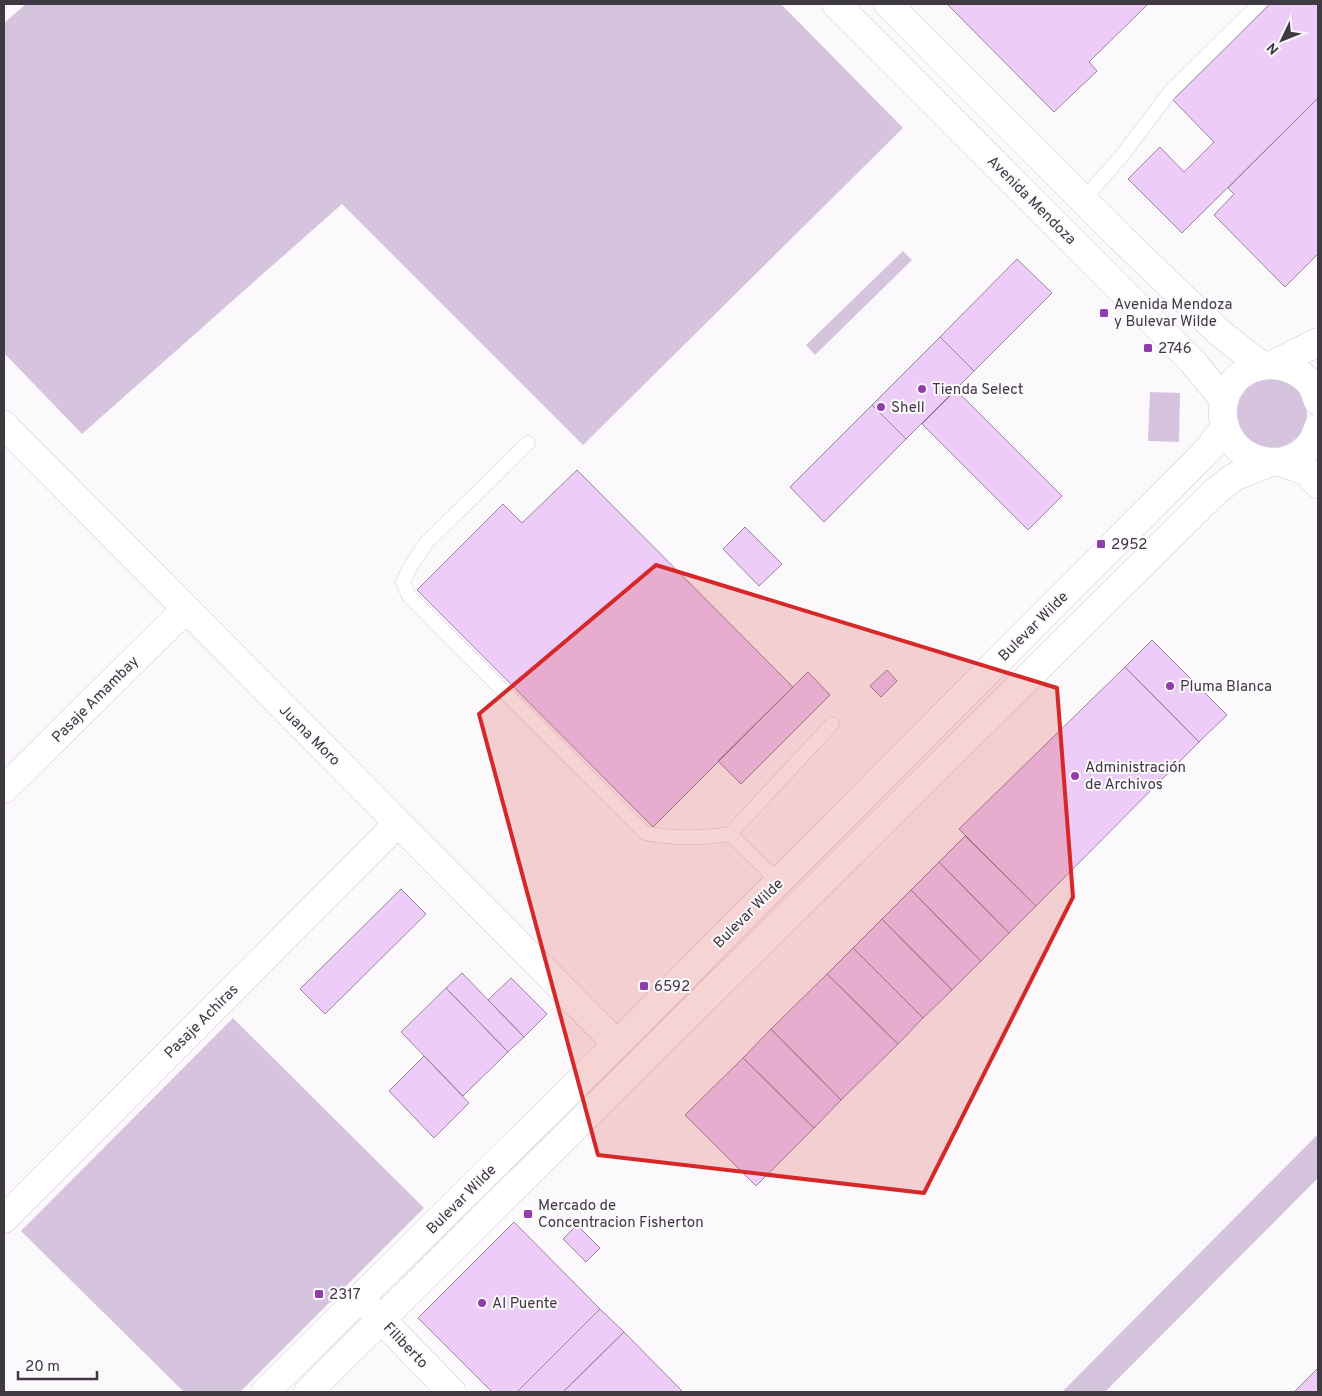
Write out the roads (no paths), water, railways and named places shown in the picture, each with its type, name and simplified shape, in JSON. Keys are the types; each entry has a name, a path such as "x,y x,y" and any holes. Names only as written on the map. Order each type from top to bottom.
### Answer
{"main road":[{"name":"Avenida Mendoza","path":"836,4 1137,304 1193,362 1224,400"},
{"path":"888,4 1083,200 1221,334 1267,364 1295,370 1312,385 1318,402"},
{"path":"1318,342 1245,372 1232,384 1224,400 1222,414 1224,428 1234,445 1250,457 1275,462 1307,472 1318,484"},
{"name":"Juana Moro","path":"4,425 617,1044"},
{"name":"Bulevar Wilde","path":"265,1392 779,882 1192,466 1224,428"},
{"path":"1275,462 1296,456 1308,446 1317,434 1318,428"},
{"name":"Bulevar Wilde","path":"308,1392 1216,492 1234,477 1275,462"},
{"name":"Pasaje Amambay","path":"4,789 186,609"},
{"name":"Pasaje Achiras","path":"4,1219 398,823"},
{"name":"Filiberto","path":"360,1298 452,1392"}],"lane":[{"path":"1083,200 1120,158 1170,92 1259,4"},
{"path":"528,443 426,543 403,582 409,596 645,833 666,837 730,834 832,724"},
{"path":"730,834 779,882"}],"place":[{"name":"Avenida Mendoza y Bulevar Wilde","path":"1104,313"},
{"name":"2746","path":"1148,348"},
{"name":"Tienda Select","path":"922,389"},
{"name":"Shell","path":"881,407"},
{"name":"2952","path":"1101,544"},
{"name":"Pluma Blanca","path":"1170,686"},
{"name":"Administración de Archivos","path":"1075,776"},
{"name":"6592","path":"644,986"},
{"name":"Mercado de Concentracion Fisherton","path":"528,1214"},
{"name":"2317","path":"319,1294"},
{"name":"Al Puente","path":"482,1303"}]}
